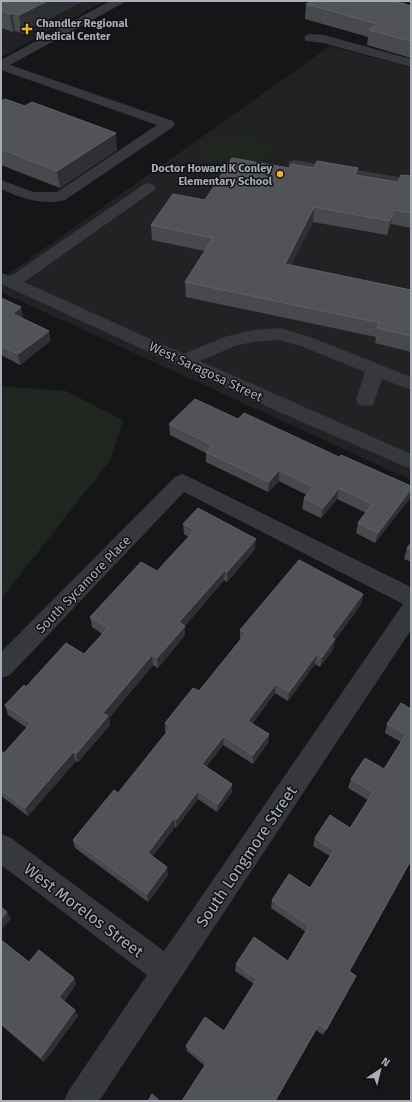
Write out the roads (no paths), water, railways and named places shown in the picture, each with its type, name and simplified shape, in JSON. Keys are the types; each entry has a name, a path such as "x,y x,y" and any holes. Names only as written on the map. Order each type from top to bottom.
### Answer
{"street":[{"path":"1,66 119,1"},
{"path":"310,38 324,39 411,63"},
{"path":"1,66 168,124 60,197 31,196 1,184"},
{"path":"295,164 411,183"},
{"path":"6,280 148,188"},
{"name":"West Saragosa Street","path":"6,280 411,462"},
{"path":"184,361 230,341 253,336 280,334 307,342 411,384"},
{"path":"366,400 376,370"},
{"name":"South Sycamore Place","path":"1,668 182,482 411,598"},
{"name":"South Longmore Street","path":"80,1101 411,611"},
{"name":"West Morelos Street","path":"1,848 168,972"}],"place":[{"name":"Chandler Regional Medical Center","path":"27,29"},
{"name":"Doctor Howard K Conley Elementary School","path":"280,174"}]}
